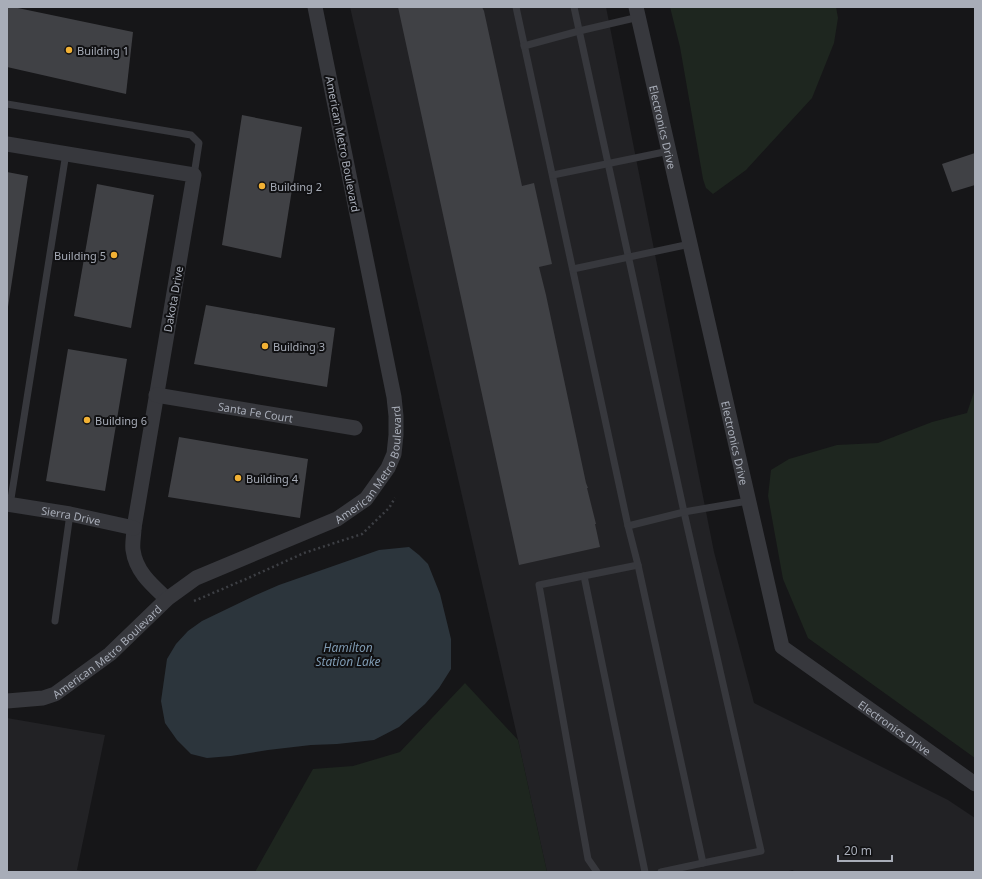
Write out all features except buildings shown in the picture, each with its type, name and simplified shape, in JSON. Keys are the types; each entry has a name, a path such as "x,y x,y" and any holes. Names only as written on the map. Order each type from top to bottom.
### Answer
{"street":[{"name":"American Metro Boulevard","path":"7,701 43,698 55,694 110,654 130,637 167,599 196,578 337,519 366,499 388,468 394,454 396,435 394,397 315,7"},
{"name":"Electronics Drive","path":"637,12 782,647 975,784"},
{"path":"7,144 194,176"},
{"name":"Dakota Drive","path":"167,599 147,580 138,567 133,550 134,528 194,176"},
{"name":"Santa Fe Court","path":"156,395 355,428"},
{"name":"Sierra Drive","path":"8,504 70,514 134,528"}],"lane":[{"path":"516,7 628,526 638,565 703,863"},
{"path":"574,7 684,512 761,851 661,872"},
{"path":"524,46 579,31 637,12"},
{"path":"7,104 191,135 199,143 194,176"},
{"path":"553,175 669,151"},
{"path":"8,504 66,153"},
{"path":"573,269 690,244"},
{"path":"628,526 684,512 748,501"},
{"path":"55,621 70,514"},
{"path":"597,872 588,859 539,585 638,565"},
{"path":"584,576 645,872"}],"path":[{"path":"191,602 246,580 304,553 362,534 389,508 396,498"}],"shaded area":[{"path":"350,7 606,7 714,552 754,703 948,800 975,818 975,872 794,872 793,870 785,872 547,872"},
{"path":"670,7 836,7 838,18 834,43 812,98 746,170 713,194 706,188 703,179 680,47"},
{"path":"975,389 975,758 808,638 783,579 768,496 771,470 789,459 837,445 878,443 932,422 967,413"},
{"path":"465,683 518,740 547,872 255,872 313,769 353,766 400,752"},
{"path":"7,718 105,735 77,870 88,872 7,872"}],"water":[{"name":"Hamilton Station Lake","path":"409,547 428,564 440,594 451,639 451,669 439,688 425,704 399,727 374,740 311,745 207,758 191,754 177,740 165,723 161,701 167,659 176,644 188,631 202,621 279,585 379,550"}],"place":[{"name":"Building 1","path":"69,50"},
{"name":"Building 2","path":"262,186"},
{"name":"Building 5","path":"114,255"},
{"name":"Building 3","path":"265,346"},
{"name":"Building 6","path":"87,420"},
{"name":"Building 4","path":"238,478"}]}
